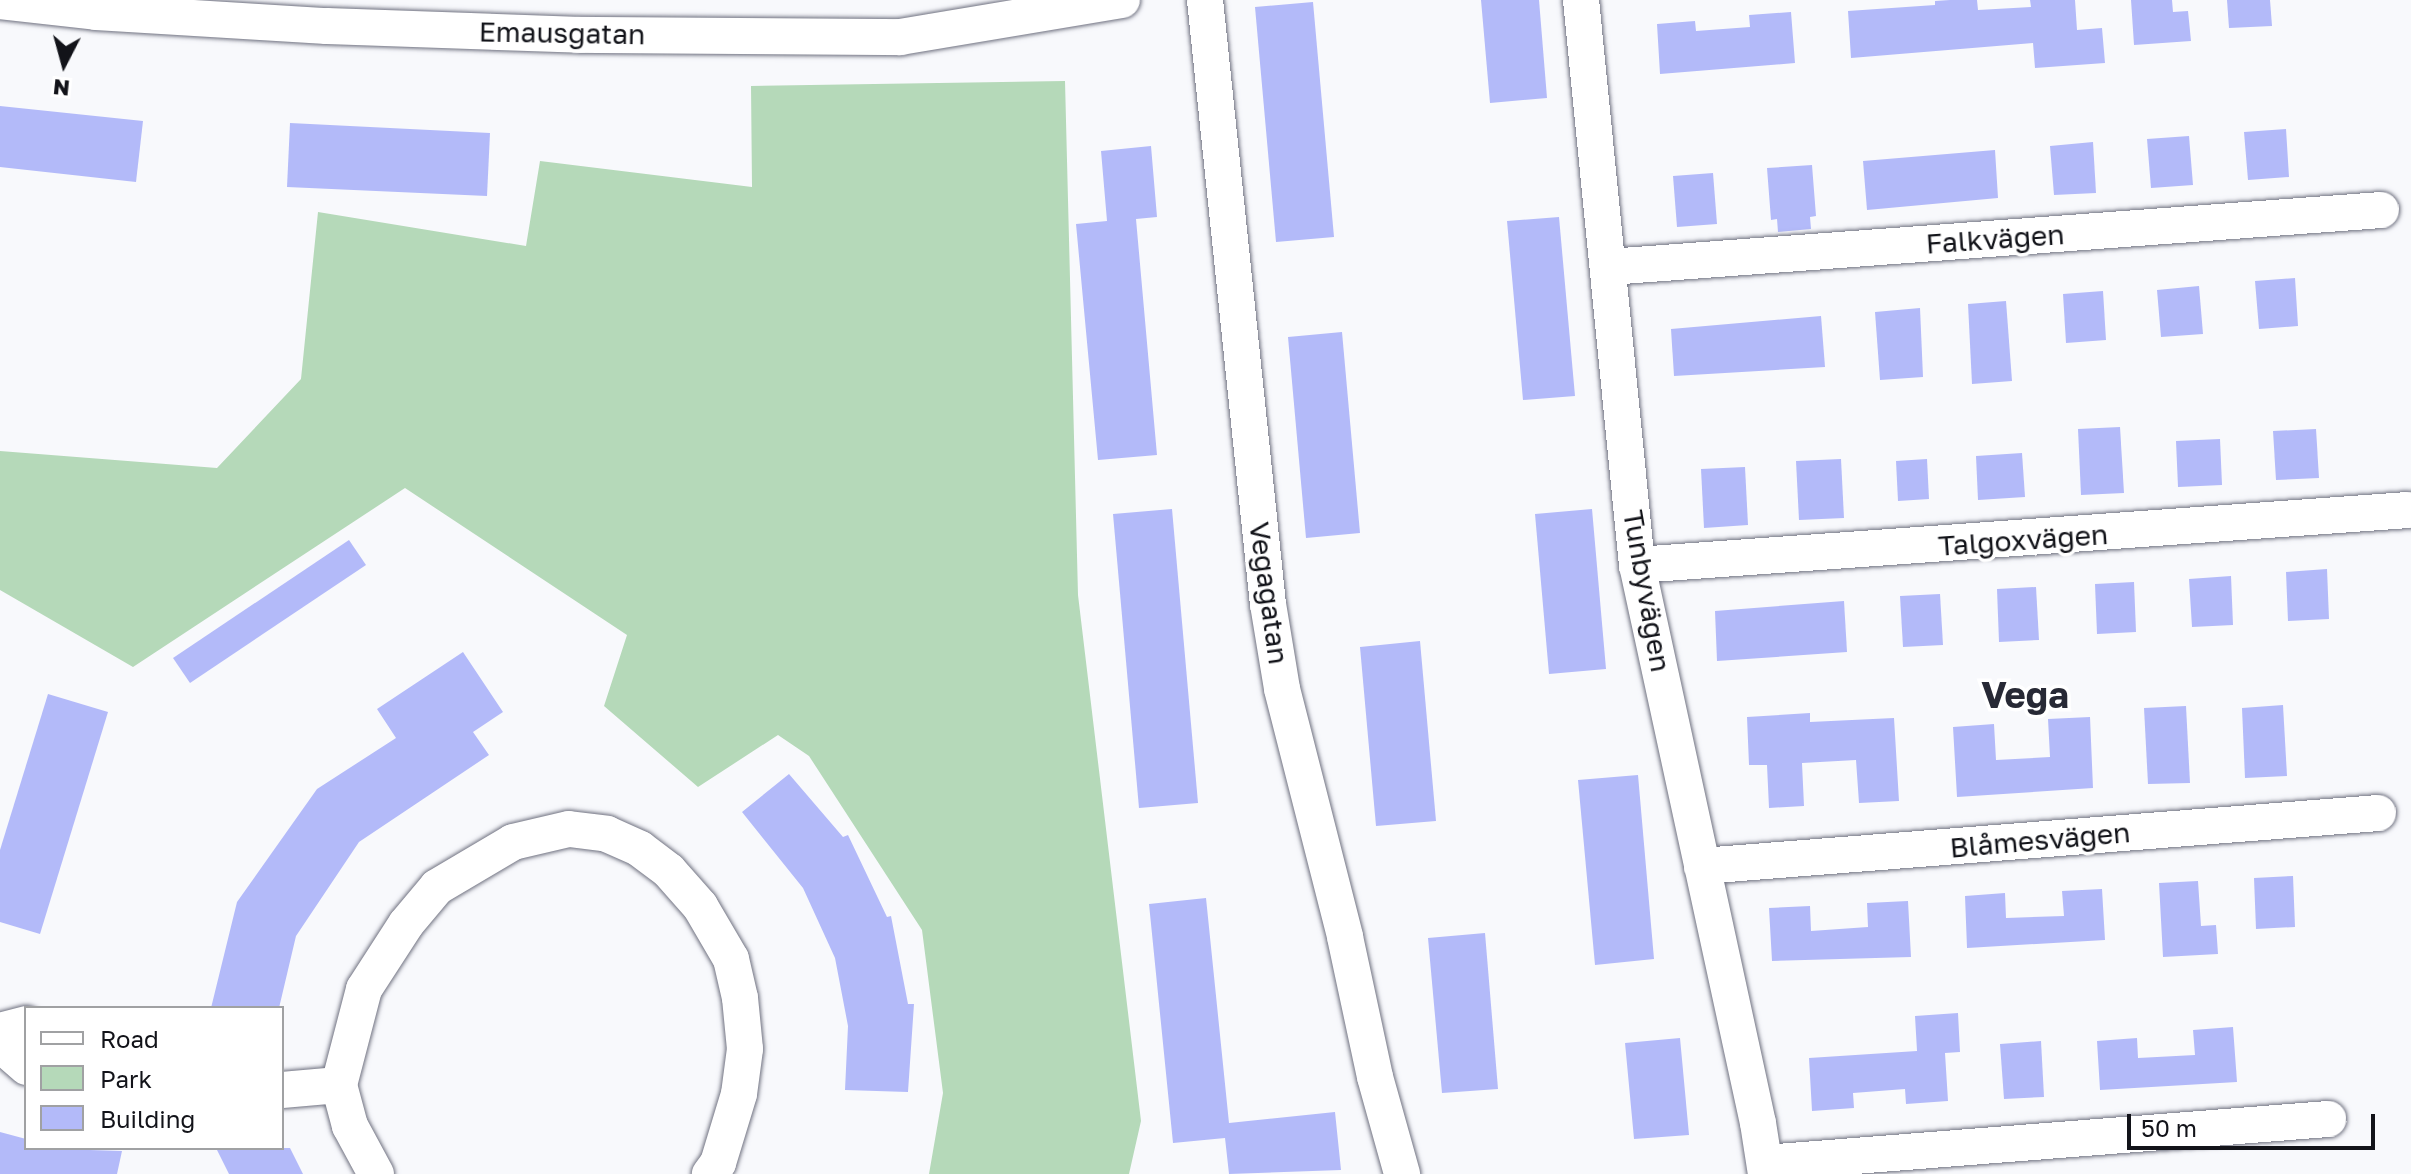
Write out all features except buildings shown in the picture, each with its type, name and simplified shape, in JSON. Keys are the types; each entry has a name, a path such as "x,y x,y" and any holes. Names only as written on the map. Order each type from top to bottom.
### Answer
{"street":[{"name":"Emausgatan","path":"0,1 96,12 327,26 581,35 900,37 1122,0"},
{"name":"Vegagatan","path":"1205,0 1244,391 1275,647 1375,1077 1402,1174"},
{"name":"Tunbyvägen","path":"1581,0 1637,565 1766,1168"},
{"name":"Falkvägen","path":"1609,267 2381,210"},
{"name":"Talgoxvägen","path":"1637,565 2408,510"},
{"name":"Blåmesvägen","path":"1702,866 2378,813"},
{"path":"376,1174 350,1126 339,1085 364,989 406,924 437,887 513,842 541,833 569,829 607,834 640,849 669,871 700,906 731,959 740,998 745,1049 739,1094 718,1163 710,1174"},
{"path":"0,1031 24,1025"},
{"path":"0,1044 24,1065"},
{"path":"284,1090 339,1085"},
{"path":"1766,1168 2328,1119"}],"green space":[{"path":"1065,81 1078,595 1141,1121 1129,1174 929,1174 943,1093 922,930 809,756 778,735 698,787 604,706 627,635 405,488 133,667 0,590 0,451 217,468 301,379 318,212 526,246 540,161 752,187 751,86"}],"district":[{"name":"Vega","path":"2025,695"}]}
